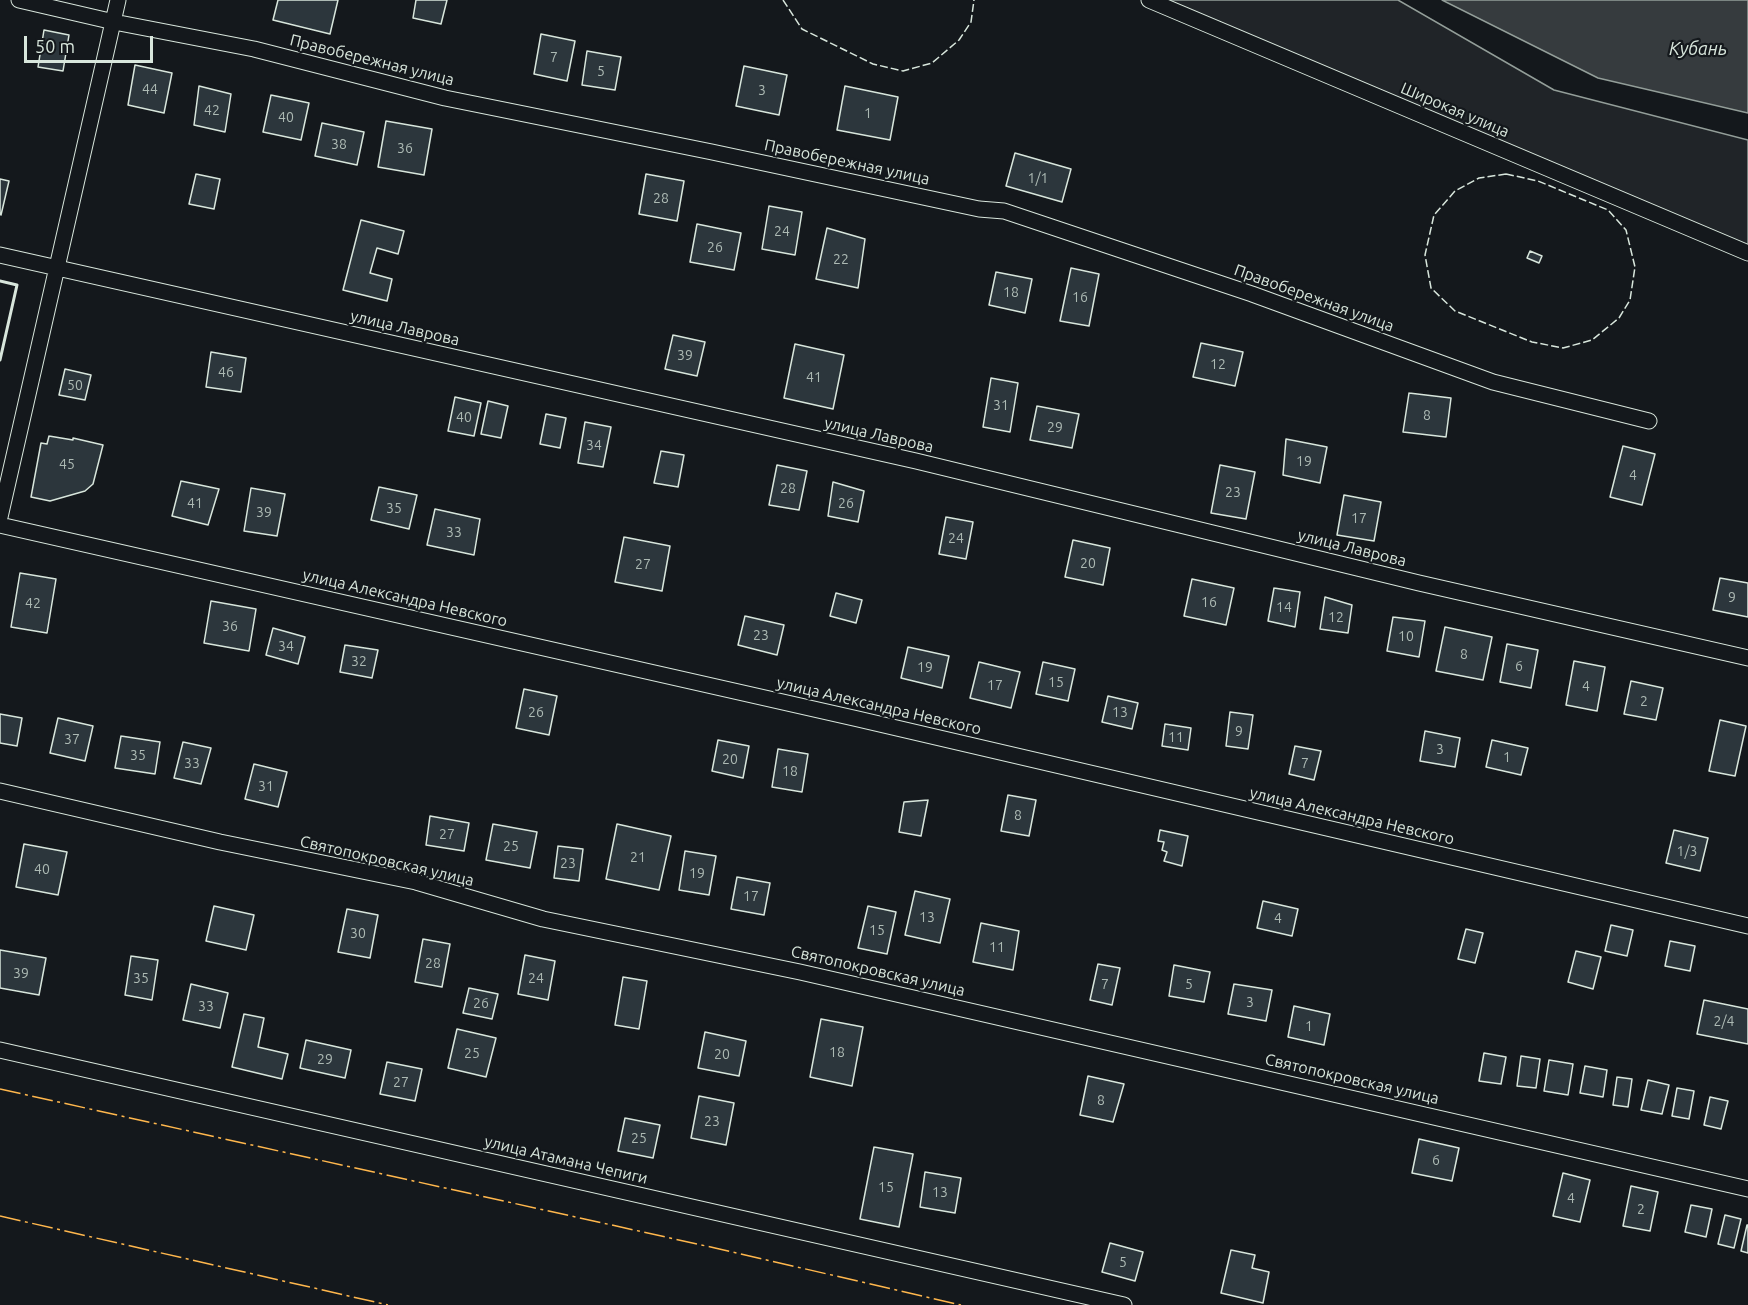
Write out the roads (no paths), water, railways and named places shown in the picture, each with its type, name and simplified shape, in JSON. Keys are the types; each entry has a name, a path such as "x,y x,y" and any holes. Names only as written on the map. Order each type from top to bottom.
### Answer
{"street":[{"name":"Правобережная улица","path":"19,0 114,22 254,49 445,98 712,152 979,210 1004,211 1252,294 1493,382 1649,421"},
{"path":"0,517 118,0"},
{"name":"Широкая улица","path":"1149,0 1748,253"},
{"name":"улица Лаврова","path":"0,255 905,459 1419,583 1748,658"},
{"name":"улица Александра Невского","path":"0,525 858,719 1748,926"},
{"name":"Святопокровская улица","path":"0,791 220,842 416,882 543,919 800,972 1748,1189"},
{"name":"улица Атамана Чепиги","path":"0,1050 1124,1305"}],"water":[{"name":"Кубань","path":"1442,0 1748,0 1748,113 1598,78"}]}
